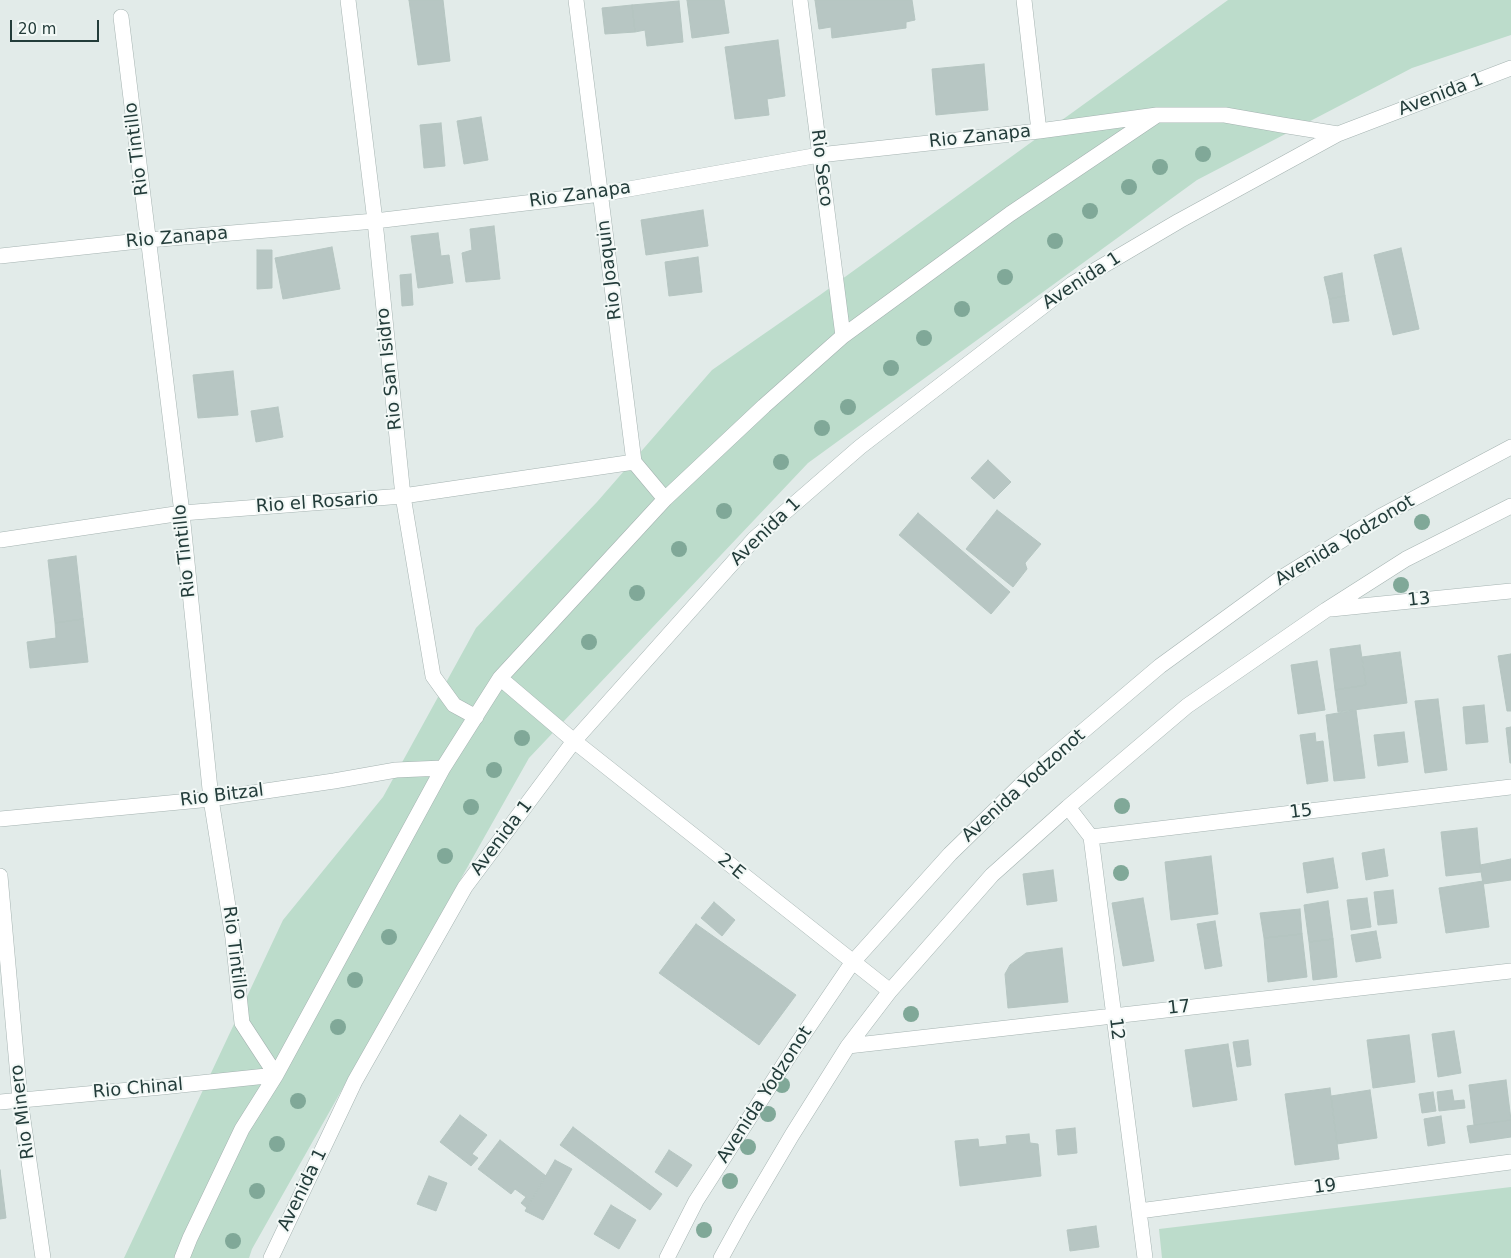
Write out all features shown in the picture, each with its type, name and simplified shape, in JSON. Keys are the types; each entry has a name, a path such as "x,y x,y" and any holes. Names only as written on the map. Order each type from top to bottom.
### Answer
{"street":[{"name":"Rio San Isidro","path":"348,0 375,221 403,496 433,676 454,705 476,717"},
{"name":"Rio Joaquin","path":"576,0 634,462"},
{"name":"Rio Seco","path":"800,0 844,336"},
{"path":"1024,0 1039,131"},
{"name":"Rio Tintillo","path":"121,17 182,513 211,799 233,938 242,1023 276,1075"},
{"name":"Avenida 1","path":"270,1258 355,1081 465,887 574,741 754,539 860,447 1072,284 1179,221 1338,134 1511,68"},
{"name":"Rio Zanapa","path":"0,256 148,240 375,221 601,194 819,155 1039,131 1157,115 1225,114 1282,126 1338,134"},
{"path":"182,1258 242,1129 276,1075 443,768 500,678 665,498 764,406 844,336 1010,214 1157,115"},
{"name":"Avenida Yodzonot","path":"667,1258 696,1201 795,1047 852,963 950,854 1030,776 1160,666 1281,578 1381,516 1511,447"},
{"path":"634,462 665,498"},
{"name":"Rio el Rosario","path":"0,540 182,513 403,496 634,462"},
{"path":"721,1258 782,1152 848,1046 890,991 992,875 1186,706 1326,610 1406,559 1511,506"},
{"name":"13","path":"1326,610 1511,591"},
{"name":"2-E","path":"500,678 574,741 852,963 890,991"},
{"name":"Rio Bitzal","path":"0,819 211,799 396,770 443,768"},
{"name":"15","path":"1091,837 1511,786"},
{"path":"1068,807 1091,837"},
{"name":"12","path":"1091,837 1145,1258"},
{"name":"Rio Minero","path":"0,876 20,1099 43,1258"},
{"name":"17","path":"848,1046 1511,971"},
{"name":"Rio Chinal","path":"0,1102 276,1075"},
{"name":"19","path":"1139,1211 1511,1162"}],"green space":[{"path":"1228,0 1511,0 1511,35 1412,68 1197,180 808,463 529,758 252,1249 249,1258 124,1258 283,920 383,797 476,628 597,502 712,370 820,295"},
{"path":"1511,1187 1511,1258 1162,1258 1159,1229"}],"building":[{"path":"409,0 443,0 450,61 418,65"},
{"path":"687,0 724,0 729,33 692,38"},
{"path":"815,0 912,0 915,20 906,22 906,28 832,38 831,27 819,29"},
{"path":"679,1 683,42 647,46 645,30 635,32 632,5"},
{"path":"632,5 635,32 605,34 602,8"},
{"path":"778,40 785,96 767,99 769,115 735,119 725,47"},
{"path":"984,64 988,110 936,115 932,69"},
{"path":"481,117 488,160 464,164 457,121"},
{"path":"441,123 445,166 424,168 420,125"},
{"path":"703,210 708,246 646,255 641,220"},
{"path":"494,226 500,279 466,282 462,253 472,250 470,229"},
{"path":"438,233 441,256 449,255 453,283 418,288 411,236"},
{"path":"332,247 340,289 283,299 275,258"},
{"path":"1401,248 1419,329 1393,335 1374,255"},
{"path":"257,250 272,250 272,288 257,289"},
{"path":"698,257 702,292 669,296 665,262"},
{"path":"1342,273 1345,296 1329,299 1324,277"},
{"path":"411,274 413,305 402,306 400,275"},
{"path":"1345,296 1349,321 1333,323 1329,299"},
{"path":"233,371 238,415 198,418 193,375"},
{"path":"278,407 283,437 256,442 251,411"},
{"path":"988,460 1011,482 994,499 971,478"},
{"path":"997,510 1041,544 1025,563 1027,569 1013,587 966,549"},
{"path":"918,513 1010,592 991,614 899,535"},
{"path":"76,556 83,619 55,623 48,560"},
{"path":"83,619 88,662 30,668 27,642 56,638 55,623"},
{"path":"1360,645 1366,685 1335,690 1330,649"},
{"path":"1400,652 1407,703 1338,712 1335,690 1366,685 1362,657"},
{"path":"1511,654 1511,711 1507,711 1498,656"},
{"path":"1317,661 1325,710 1298,714 1291,665"},
{"path":"1438,699 1447,770 1425,773 1415,701"},
{"path":"1484,705 1488,742 1466,744 1463,707"},
{"path":"1356,710 1365,778 1334,781 1326,715"},
{"path":"1511,727 1511,763 1510,763 1506,728"},
{"path":"1404,732 1408,762 1378,766 1374,735"},
{"path":"1315,733 1316,742 1323,741 1328,781 1307,784 1300,735"},
{"path":"1477,828 1481,872 1446,876 1441,832"},
{"path":"1384,849 1388,876 1366,880 1362,853"},
{"path":"1211,856 1218,914 1171,920 1165,862"},
{"path":"1333,858 1338,888 1307,893 1303,863"},
{"path":"1511,859 1511,880 1483,884 1480,865"},
{"path":"1053,870 1057,901 1027,905 1023,874"},
{"path":"1483,881 1489,927 1446,933 1439,888"},
{"path":"1393,890 1397,923 1378,925 1374,892"},
{"path":"1143,898 1154,961 1123,966 1112,903"},
{"path":"1367,898 1371,927 1351,930 1347,900"},
{"path":"1328,901 1333,939 1309,942 1304,905"},
{"path":"714,902 735,920 722,936 701,918"},
{"path":"1300,909 1302,934 1264,938 1260,913"},
{"path":"1215,921 1222,966 1205,969 1197,924"},
{"path":"696,924 796,995 759,1045 659,973"},
{"path":"1376,931 1381,958 1356,962 1351,935"},
{"path":"1302,934 1307,977 1268,982 1264,938"},
{"path":"1333,939 1337,977 1313,980 1309,942"},
{"path":"1062,948 1068,1002 1008,1008 1005,974 1010,965 1026,953"},
{"path":"1454,1031 1461,1073 1438,1077 1432,1034"},
{"path":"1409,1035 1415,1082 1373,1088 1367,1040"},
{"path":"1248,1040 1251,1065 1237,1067 1233,1042"},
{"path":"1228,1044 1237,1100 1193,1107 1185,1050"},
{"path":"1506,1080 1511,1120 1474,1125 1469,1085"},
{"path":"1330,1088 1339,1159 1295,1165 1285,1094"},
{"path":"1370,1090 1377,1138 1337,1144 1331,1096"},
{"path":"1452,1090 1454,1101 1464,1100 1465,1108 1439,1111 1437,1092"},
{"path":"1433,1092 1436,1111 1422,1113 1419,1094"},
{"path":"460,1115 487,1135 472,1154 478,1158 471,1166 440,1142"},
{"path":"1441,1116 1445,1143 1428,1146 1424,1119"},
{"path":"1511,1120 1511,1137 1470,1143 1467,1126"},
{"path":"573,1127 662,1194 650,1210 560,1145"},
{"path":"1075,1128 1077,1153 1058,1155 1056,1130"},
{"path":"1029,1134 1030,1143 1038,1144 1041,1176 960,1186 955,1141 978,1139 979,1147 1007,1144 1006,1136"},
{"path":"500,1140 546,1176 527,1208 521,1203 526,1197 515,1189 511,1194 478,1169"},
{"path":"669,1150 692,1165 677,1187 655,1172"},
{"path":"555,1160 572,1169 543,1220 525,1211"},
{"path":"0,1170 6,1218 0,1219"},
{"path":"429,1176 447,1183 436,1211 417,1204"},
{"path":"611,1205 636,1220 619,1249 594,1234"},
{"path":"1096,1226 1099,1247 1070,1251 1067,1230"}]}
